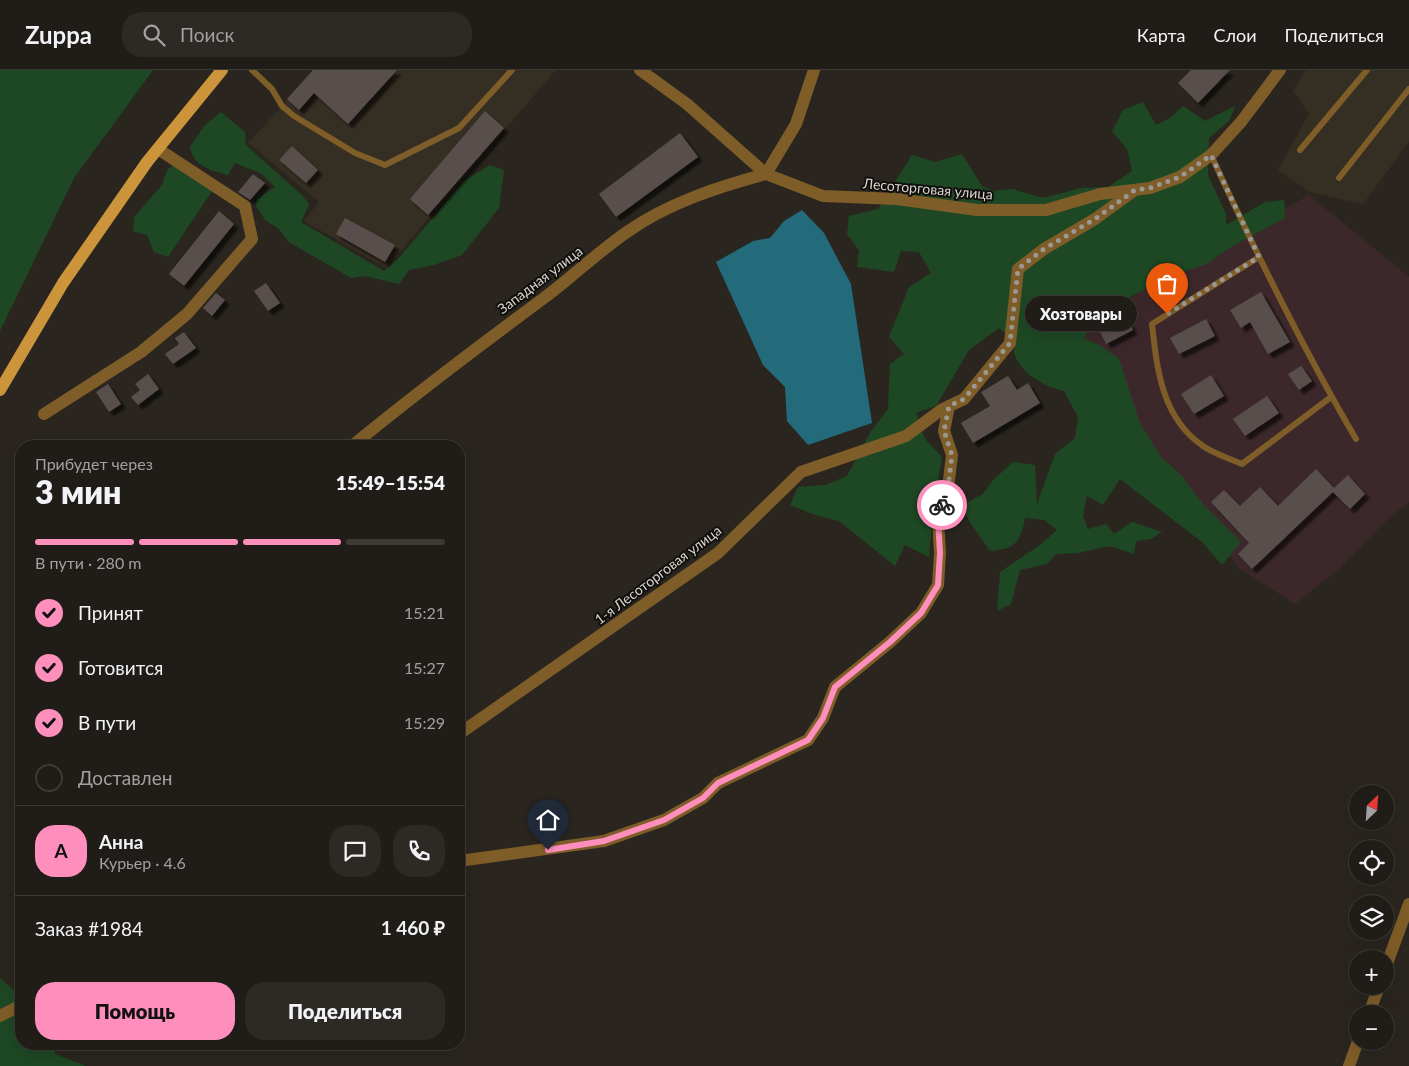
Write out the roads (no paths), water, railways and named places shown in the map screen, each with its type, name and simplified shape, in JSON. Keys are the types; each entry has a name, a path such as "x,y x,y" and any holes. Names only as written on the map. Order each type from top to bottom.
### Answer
{"main road":[{"path":"0,390 63,283 158,149 222,70"}],"street":[{"path":"640,70 687,104 766,174 796,124 814,70"},
{"name":"Лесоторговая улица","path":"766,174 823,196 898,199 977,210 1046,210 1100,194 1150,188 1180,177 1211,155 1240,122 1280,70"},
{"path":"44,414 141,352 187,314 252,239 246,206 158,149"},
{"name":"Западная улица","path":"360,440 484,341 545,297 627,231 665,209 726,185 766,174"},
{"name":"1-я Лесоторговая улица","path":"465,730 718,553 801,472 906,436 949,406 964,399 1010,343 1018,269 1044,249 1095,219 1135,190"},
{"path":"465,860 604,841 656,823 703,798 718,783 808,740 823,718 835,687 890,642 921,613 938,585 940,553 938,520 948,488 952,455 944,431 949,406"},
{"path":"1392,950 1409,904"},
{"path":"0,1016 15,1008"},
{"path":"1349,1066 1355,1050"}],"lane":[{"path":"252,70 272,89 282,106 294,116 355,153 385,165 459,128 512,70"},
{"path":"1300,150 1367,70"},
{"path":"1338,178 1409,88"},
{"path":"1211,155 1259,257 1356,439"},
{"path":"1259,257 1152,324 1162,391 1178,423 1204,446 1242,464 1332,397"}],"water":[{"path":"802,210 824,233 851,284 872,423 808,445 787,421 785,387 763,365 716,262 753,241 770,238 784,221"}],"place":[{"name":"Хозтовары","path":"1167,314"}]}
